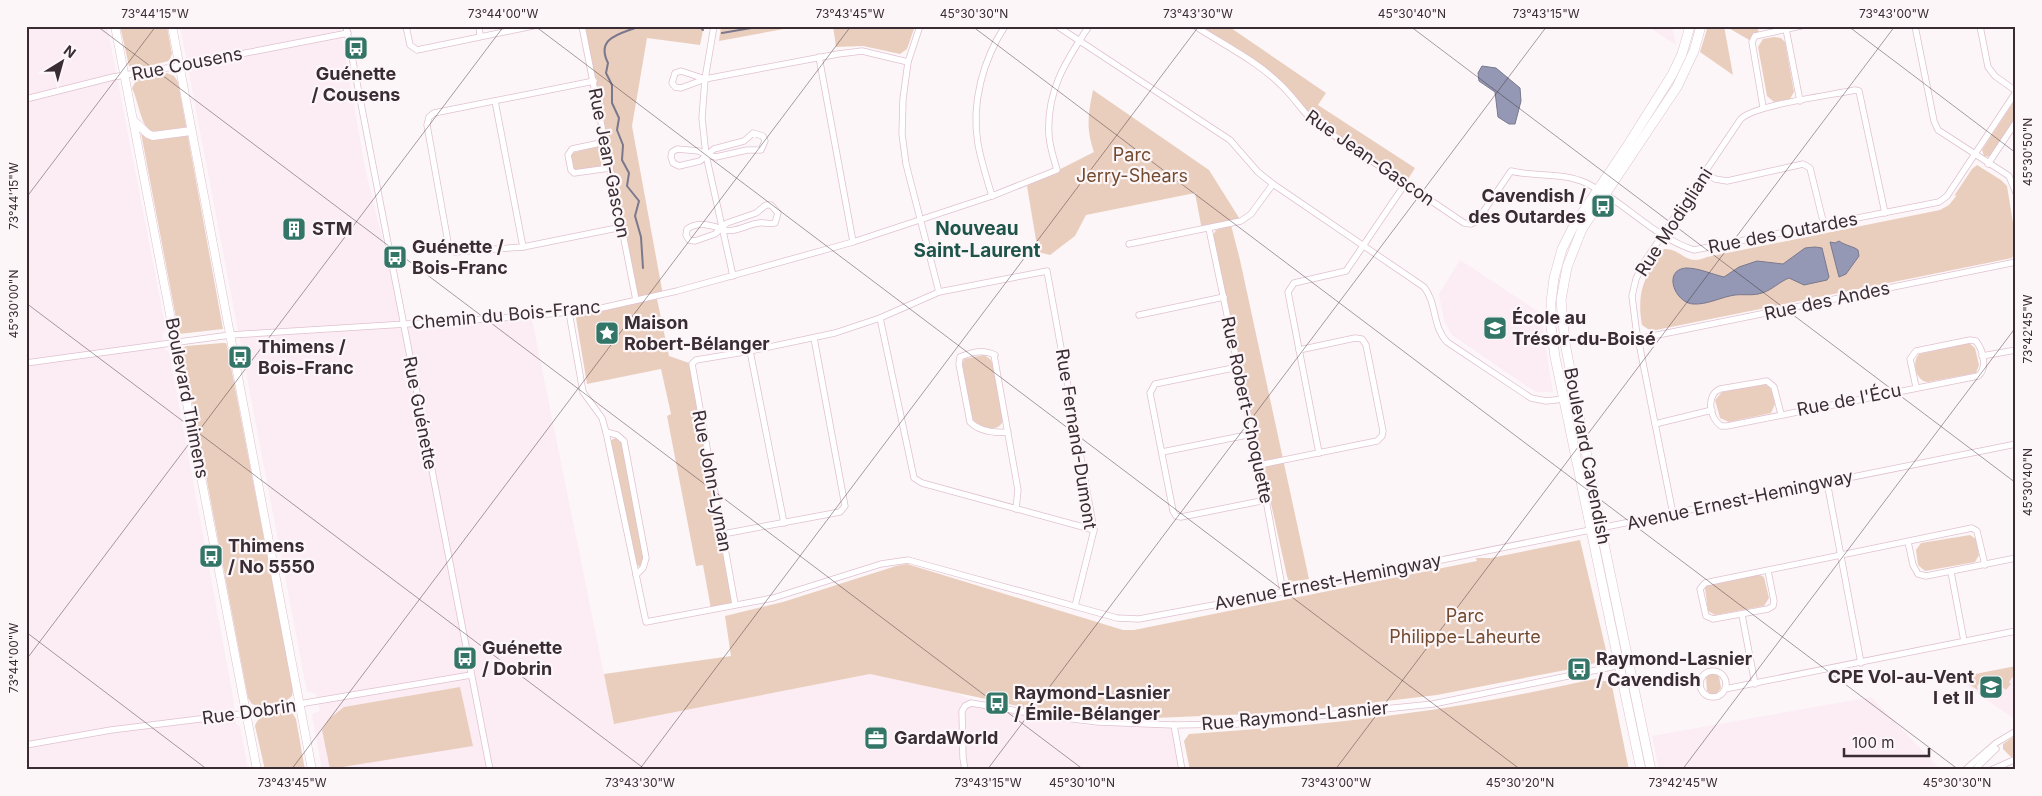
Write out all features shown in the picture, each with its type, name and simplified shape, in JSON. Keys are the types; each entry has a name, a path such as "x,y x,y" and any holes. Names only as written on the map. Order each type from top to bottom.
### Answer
{"main road":[{"name":"Boulevard Cavendish","path":"1651,770 1565,344 1561,308 1564,280 1575,244 1601,192 1672,75 1684,49 1690,26"},
{"name":"Boulevard Cavendish","path":"1641,770 1564,399 1551,332 1550,309 1553,283 1567,238 1680,82 1694,52 1701,26"}],"street":[{"name":"Boulevard Thimens","path":"115,26 257,770"},
{"path":"172,26 312,770"},
{"path":"406,26 410,45 418,50 533,26"},
{"path":"479,26 480,36"},
{"name":"Rue Jean-Gascon","path":"582,26 636,300"},
{"path":"714,26 705,80 702,118 706,155 732,276"},
{"path":"784,523 750,351 835,333 880,318 939,292 906,164 902,134 903,99 908,62 920,26"},
{"path":"992,196 978,143 976,115 980,86 988,58 1005,26"},
{"path":"1057,26 1230,140 1258,172 1273,184 1424,287 1429,292 1440,335 1447,342 1528,396 1546,401 1564,399"},
{"path":"1079,41 1088,26"},
{"name":"Rue Jean-Gascon","path":"1195,26 1283,86 1303,112 1314,122 1464,224 1478,221 1511,171"},
{"path":"1801,26 1755,36 1754,38 1755,58 1764,107 1855,90 1859,91 1885,213"},
{"path":"1914,26 1934,121 1938,130 2009,176 2016,193"},
{"path":"1980,26 1988,67 1995,76 2016,91"},
{"path":"1786,29 1800,101"},
{"name":"Rue Cousens","path":"26,99 125,76 347,30"},
{"name":"Rue Guénette","path":"347,30 490,770"},
{"name":"Chemin du Bois-Franc","path":"26,363 230,335 403,325 592,310 732,276 853,242 992,196 1057,170 1049,137 1049,110 1054,89 1063,68 1079,41"},
{"path":"705,80 682,71 675,73 672,82 675,87 681,88 705,80 819,57 862,51 908,62"},
{"path":"819,57 853,242"},
{"path":"594,81 434,113 428,117 427,125 449,248 455,252 523,247 622,227"},
{"name":"Rue des Outardes","path":"1511,171 1572,178 1601,192 1664,234 1694,250 1943,200 2016,91"},
{"path":"495,101 523,247"},
{"name":"Rue Modigliani","path":"1673,514 1638,339 1632,296 1636,279 1643,264 1744,116 1764,107"},
{"path":"134,121 148,134 153,136 191,131"},
{"path":"1988,164 2016,122"},
{"path":"706,155 699,151 677,149 672,152 671,157 673,163 679,166 700,161 706,155 714,149 744,141 754,133 763,136 765,141 761,150 747,150 716,157 706,155"},
{"path":"606,142 572,149 568,155 574,173 610,168"},
{"path":"1705,172 1715,179 1727,181 1803,164 1810,168 1814,176 1824,225"},
{"path":"1129,244 1209,229 1247,219 1273,184"},
{"path":"1320,453 1288,292 1294,283 1346,271 1405,184"},
{"path":"721,229 713,225 693,225 687,229 686,235 689,240 695,241 715,234 721,229 727,222 756,213 766,205 772,205 778,213 775,223 769,225 760,223 729,232 721,229"},
{"name":"Rue Robert-Choquette","path":"1209,229 1259,465 1283,592"},
{"name":"Rue des Andes","path":"1638,339 2016,262"},
{"name":"Rue Fernand-Dumont","path":"939,292 1047,271 1094,530 1075,606"},
{"path":"1139,315 1224,297"},
{"path":"569,312 583,392 602,418 606,432 636,575"},
{"path":"880,318 914,478 922,483 1094,530"},
{"path":"723,534 840,512 845,506 814,338"},
{"path":"1259,465 1377,441 1382,436 1383,431 1366,345 1362,340 1355,338 1299,350"},
{"name":"Rue de l'Écu","path":"1781,414 1774,387 1767,380 1715,391 1711,401 1717,423 1721,426 1727,426 1978,376 1983,372 1984,368 1980,346 1973,339 1916,351 1910,359 1916,387"},
{"path":"1982,356 2016,350"},
{"name":"Rue John-Lyman","path":"735,604 692,364 696,360 750,351"},
{"path":"1008,432 994,433 975,427 970,422 959,364 960,358 968,354 987,351 995,355 1018,490 1016,509"},
{"path":"1238,367 1155,384 1150,394 1173,511 1176,516 1181,517 1266,500"},
{"path":"1655,424 1712,410"},
{"path":"606,432 617,435 624,441 646,558 643,568 636,575"},
{"path":"1162,452 1252,434"},
{"name":"Avenue Ernest-Hemingway","path":"636,575 646,622 773,598 881,564 908,560 1117,618 1139,619 1283,592 2016,444"},
{"path":"1827,482 1861,663"},
{"path":"1768,572 1774,601 1768,609 1709,619 1706,616 1700,589 1705,583 1768,572 1972,528 1977,531 1985,565"},
{"path":"1908,542 1913,565 1918,574 1926,576 2016,558"},
{"path":"1951,572 1964,641"},
{"path":"1742,614 1755,684"},
{"path":"1725,689 1723,676 1718,672 1706,673 1700,680 1702,693 1710,697 1719,696 1725,689 2016,631"},
{"name":"Rue Raymond-Lasnier","path":"965,770 962,711 965,706 971,703 1058,718 1098,722 1174,725 1237,724 1432,704 1629,664"},
{"name":"Rue Dobrin","path":"26,745 109,730 247,713 471,675"},
{"path":"1174,725 1182,770"},
{"path":"1965,770 1993,746 2016,731"},
{"path":"1974,770 1996,749"},
{"path":"1991,770 2016,759"}],"shaded area":[{"path":"26,26 107,26 166,330 162,334 164,349 169,352 233,697 236,724 240,727 248,770 26,770"},
{"path":"180,26 340,26 365,168 403,324 531,315 614,724 870,674 955,692 986,708 1091,726 1174,725 1181,770 322,770 312,714 320,711 316,693 307,692"},
{"path":"1647,26 1672,26 1676,45"},
{"name":"École au Trésor-du-Boisé","path":"1460,260 1542,314 1553,392 1537,392 1452,335 1444,321 1439,294"},
{"name":"CPE Vol-au-Vent I et II","path":"2016,666 2016,720 1955,678"},
{"path":"1871,697 1938,767 1935,770 1659,770 1652,736"}],"green space":[{"path":"120,26 167,26 172,54 169,61 135,69 129,66"},
{"path":"582,26 704,26 700,45 647,38 632,126 663,295 636,300"},
{"path":"721,26 800,26 719,41"},
{"path":"833,26 915,26 907,49 900,54 863,46 836,47"},
{"path":"1195,26 1228,26 1326,93 1318,105 1415,168 1405,184 1314,122 1268,74"},
{"path":"1708,26 1724,26 1733,75 1700,52"},
{"path":"1725,26 1755,26 1759,31 1751,41"},
{"path":"1781,38 1785,42 1794,92 1790,99 1774,102 1767,96 1758,47 1763,39"},
{"path":"167,73 174,76 178,82 223,329 179,334 141,133 148,130 132,88 137,79"},
{"name":"Parc Jerry-Shears","path":"1093,90 1209,170 1241,221 1202,230 1195,193 1086,215 1075,236 1050,255 1038,252 1027,186 1094,152 1089,121"},
{"path":"2016,98 2016,117 1990,157 1984,156 1982,150"},
{"path":"598,146 603,149 606,164 603,167 577,171 573,169 572,153"},
{"path":"1977,165 2007,186 2016,241 2016,251 2012,258 1651,331 1642,325 1640,313 1641,293 1647,276 1664,249 1670,249 1688,259 1694,260 1940,210 1949,205 1972,169"},
{"path":"1231,225 1309,579 1289,582 1287,576 1212,237 1216,230"},
{"path":"657,299 669,356 692,364 735,604 711,609 703,565 696,566 667,416 671,414 661,369 587,384 576,318 579,315"},
{"path":"226,343 293,689 292,696 286,701 258,706 252,704 248,698 182,349 186,346"},
{"path":"1969,343 1975,348 1979,365 1976,373 1928,382 1920,379 1915,366 1919,354"},
{"path":"984,355 993,364 1003,421 1001,425 993,428 980,426 973,420 962,365 964,359"},
{"path":"1760,384 1768,386 1773,394 1775,404 1771,413 1729,422 1720,418 1715,400 1722,392"},
{"path":"616,438 622,443 644,558 640,567 636,564 610,444 611,440"},
{"path":"1970,535 1976,539 1979,555 1975,562 1925,571 1918,565 1916,550 1921,543"},
{"name":"Parc Philippe-Laheurte","path":"1580,540 1607,655 1603,661 1437,695 1327,708 1252,714 1154,718 1095,715 1027,708 870,674 614,724 604,674 731,656 725,616 783,602 907,564 1123,630 1134,630 1477,561 1476,558 1491,558"},
{"path":"1758,574 1764,577 1769,598 1764,606 1715,615 1708,611 1705,588 1708,584"},
{"path":"2016,666 2016,676 2014,675 2009,682 2011,684 2006,690 1986,679 1982,680 1977,686 1978,690 1967,683 1970,675"},
{"path":"1712,673 1719,676 1721,688 1716,695 1712,695 1707,691 1706,677"},
{"path":"1599,678 1600,681 1611,681 1629,770 1190,770 1184,741 1189,734 1375,718 1451,707"},
{"path":"460,687 473,746 330,769 322,730 330,718 344,707"},
{"path":"288,712 293,714 296,719 305,770 265,770 255,726 257,721 264,716"},
{"path":"2016,735 2016,756 2011,757 2003,749 2003,744"}],"water":[{"path":"1482,66 1496,68 1520,88 1521,101 1515,124 1509,124 1498,117 1495,92 1479,81 1478,73"},
{"path":"1839,241 1858,250 1859,256 1846,274 1839,277 1830,242 1835,243"},
{"path":"1805,248 1822,248 1829,277 1827,280 1804,285 1789,278 1762,293 1735,295 1698,304 1687,302 1681,298 1674,286 1674,274 1686,268 1724,277 1739,267 1757,261 1783,264"}],"waterway":[{"path":"640,26 612,38 607,42 605,54 608,63 606,73 612,85 612,103 619,118 617,130 623,145 622,160 629,173 627,186 639,201 635,216 641,237 643,268"},
{"path":"699,26 703,30"},
{"path":"722,33 763,26"}],"place":[{"name":"Guénette / Cousens","path":"356,48"},
{"name":"Cavendish / des Outardes","path":"1603,206"},
{"name":"STM","path":"294,229"},
{"name":"Guénette / Bois-Franc","path":"395,257"},
{"name":"École au Trésor-du-Boisé","path":"1495,328"},
{"name":"Maison Robert-Bélanger","path":"607,333"},
{"name":"Thimens / Bois-Franc","path":"240,357"},
{"name":"Thimens / No 5550","path":"211,556"},
{"name":"Guénette / Dobrin","path":"465,658"},
{"name":"Raymond-Lasnier / Cavendish","path":"1579,669"},
{"name":"CPE Vol-au-Vent I et II","path":"1991,687"},
{"name":"Raymond-Lasnier / Émile-Bélanger","path":"997,703"},
{"name":"GardaWorld","path":"876,738"}],"district":[{"name":"Nouveau Saint-Laurent","path":"977,239"}]}
